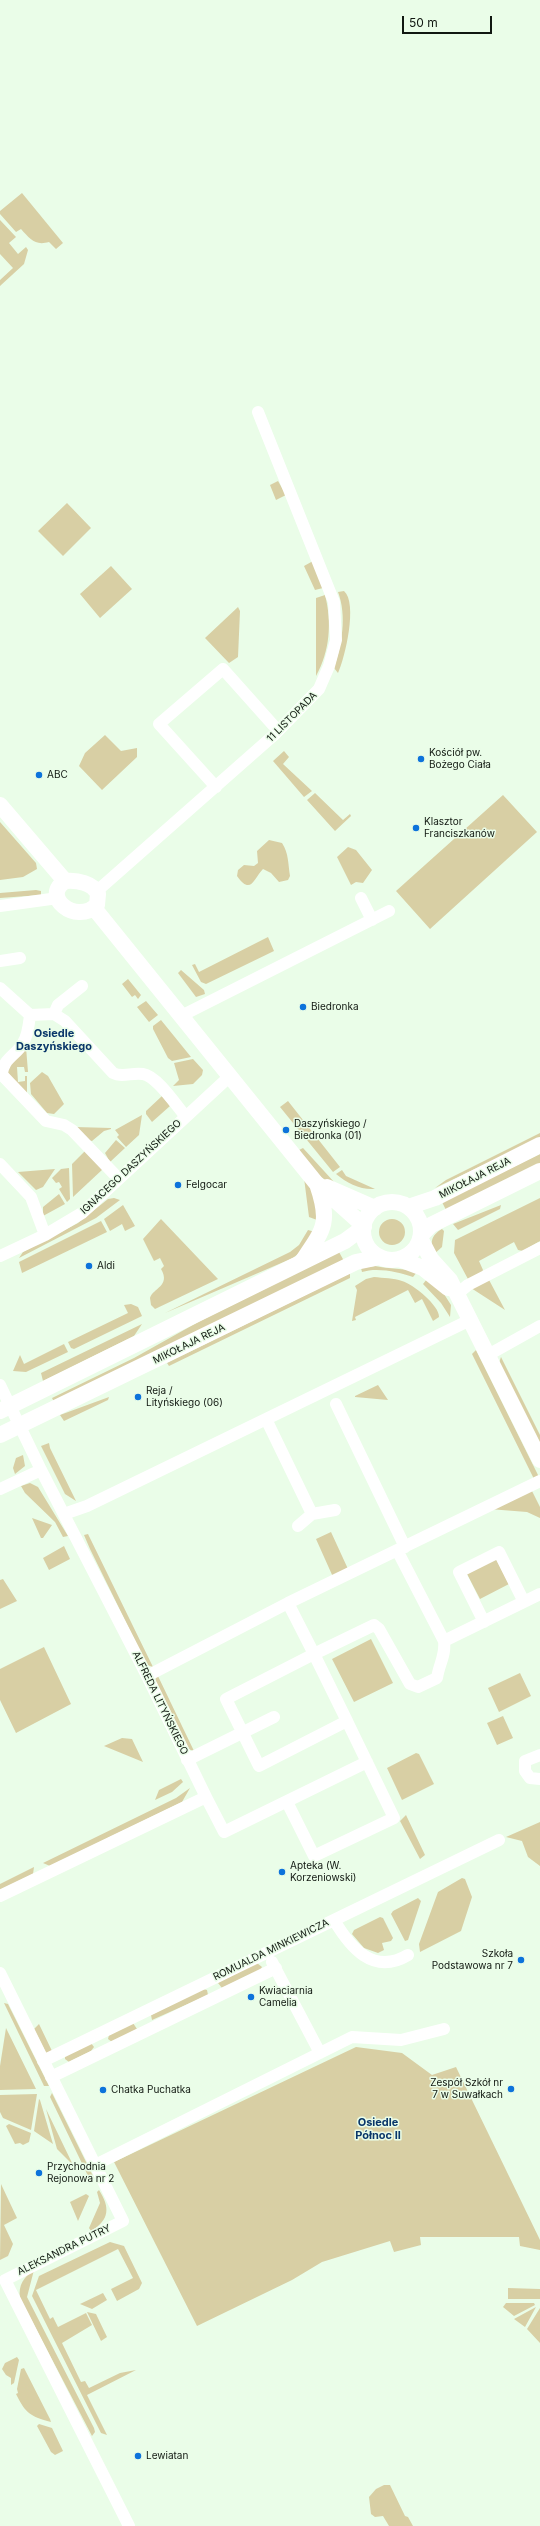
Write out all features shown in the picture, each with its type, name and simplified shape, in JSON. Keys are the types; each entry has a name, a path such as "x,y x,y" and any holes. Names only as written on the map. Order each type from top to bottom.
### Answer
{"street":[{"name":"11 LISTOPADA","path":"97,891 274,735 319,689 329,666 336,640 336,613 332,592 258,412"},
{"path":"216,787 159,724 223,669 273,725"},
{"path":"0,805 65,881 80,882 97,891 99,899 94,908 88,912 74,912 65,908 58,898 58,888 65,881"},
{"path":"0,906 58,898"},
{"path":"361,898 372,920"},
{"path":"94,908 316,1183 364,1227"},
{"path":"181,1016 390,911"},
{"path":"0,961 20,958"},
{"path":"54,1014 58,1006 82,986"},
{"path":"0,988 30,1015 54,1014 64,1021 112,1073 118,1076 142,1073 153,1078 186,1117"},
{"path":"30,1015 23,1044 6,1062 2,1068 2,1075 46,1121 64,1125 72,1130 119,1179"},
{"name":"IGNACEGO DASZYŃSKIEGO","path":"0,1256 45,1235 82,1213 230,1076"},
{"name":"MIKOŁAJA REJA","path":"408,1207 435,1198 540,1145"},
{"path":"0,1164 31,1197 45,1235"},
{"path":"399,1259 410,1253 420,1236 431,1225 540,1171"},
{"path":"316,1183 375,1208"},
{"path":"303,1261 324,1224 325,1211 316,1183"},
{"path":"457,1294 423,1268 399,1259 380,1257 369,1248 365,1241 364,1227 369,1213 375,1208 395,1202 408,1207 418,1217 420,1236 431,1258 450,1280 488,1355 540,1460"},
{"path":"5,1409 345,1241 364,1227"},
{"path":"457,1294 468,1285 540,1248"},
{"name":"MIKOŁAJA REJA","path":"0,1435 356,1262 380,1257"},
{"path":"64,1514 87,1506 470,1320"},
{"path":"488,1355 540,1326"},
{"name":"ALFREDA LITYŃSKIEGO","path":"0,1385 5,1409 20,1426 41,1470 147,1676 187,1760 224,1832 287,1802"},
{"path":"336,1404 444,1641 445,1653 438,1666 437,1678 418,1687 410,1684 379,1629 374,1625 226,1699 259,1766 347,1721"},
{"path":"266,1419 312,1514"},
{"path":"0,1489 41,1470"},
{"path":"147,1676 288,1603 540,1481"},
{"path":"298,1526 312,1514 335,1510"},
{"path":"484,1622 459,1572 499,1552 524,1602"},
{"path":"444,1641 540,1594"},
{"path":"288,1603 314,1654 347,1721 367,1762 394,1818 314,1856 287,1802 367,1762"},
{"path":"187,1760 274,1717"},
{"path":"540,1755 525,1761 525,1771 530,1778 540,1780"},
{"path":"0,1896 206,1797"},
{"name":"ROMUALDA MINKIEWICZA","path":"43,2061 499,1840"},
{"path":"334,1920 352,1948 369,1958 392,1962 408,1955"},
{"path":"267,1952 320,2053"},
{"name":"ROMUALDA MINKIEWICZA","path":"51,2077 276,1968"},
{"name":"ALEKSANDRA PUTRY","path":"0,1973 5,1996 43,2061 123,2221 2,2281 129,2526"},
{"path":"95,2165 352,2036 401,2040 444,2029"}],"shaded area":[{"path":"22,193 63,243 56,249 49,242 40,243 33,241 21,229 16,232 0,214 0,211"},
{"path":"0,220 16,237 9,243 18,254 26,247 28,250 24,264 0,286 0,280 13,268 0,254"},
{"path":"278,481 286,495 276,500 270,485"},
{"path":"67,503 91,528 63,556 38,531"},
{"path":"313,561 323,588 315,590 304,566"},
{"path":"111,566 132,589 100,618 80,594"},
{"path":"344,591 348,597 350,618 347,644 338,673 334,668 341,640 343,620 341,601 338,592"},
{"path":"325,595 329,616 327,647 316,676 316,598"},
{"path":"238,607 240,611 238,657 229,663 205,638"},
{"path":"105,735 121,751 137,748 137,757 102,790 79,766 85,753"},
{"path":"284,751 289,757 283,764 312,791 304,797 273,761"},
{"path":"315,793 343,820 350,814 351,816 335,831 307,800"},
{"path":"503,795 537,832 430,929 396,891"},
{"path":"0,822 36,863 37,869 23,877 0,880"},
{"path":"269,840 282,843 284,847 287,855 290,876 288,880 279,882 271,873 263,869 252,883 246,885 237,876 238,870 244,865 254,866 258,863 257,851"},
{"path":"348,847 356,850 372,870 363,883 356,882 351,885 337,857"},
{"path":"36,890 41,891 41,895 0,898 0,893"},
{"path":"268,937 274,951 206,984 201,982 192,965 195,964 199,972"},
{"path":"181,970 204,990 205,994 196,997 178,973"},
{"path":"128,979 141,995 138,999 135,995 132,997 122,984"},
{"path":"146,1001 158,1015 149,1022 137,1007"},
{"path":"161,1020 191,1057 172,1061 168,1058 153,1029 153,1026"},
{"path":"26,1047 28,1072 25,1072 24,1067 17,1067 18,1082 25,1081 25,1076 27,1076 27,1095 8,1073 9,1066"},
{"path":"193,1059 203,1070 202,1075 193,1084 173,1086 179,1080 174,1063"},
{"path":"42,1072 48,1076 64,1104 54,1114 47,1113 31,1094 30,1083"},
{"path":"162,1096 170,1106 152,1122 146,1114 146,1111"},
{"path":"288,1101 340,1167 333,1172 280,1107"},
{"path":"142,1115 139,1135 126,1147 117,1137 119,1135 115,1130"},
{"path":"75,1127 111,1129 104,1131 92,1141 87,1140"},
{"path":"540,1133 540,1138 435,1188 446,1180"},
{"path":"116,1140 125,1148 110,1162 105,1153"},
{"path":"303,1148 335,1183 329,1182 314,1171 299,1150"},
{"path":"86,1150 103,1169 73,1197 72,1164"},
{"path":"540,1154 540,1166 447,1212 442,1202"},
{"path":"69,1168 70,1199 67,1202 59,1189 62,1187 59,1182 56,1183 52,1178 61,1169"},
{"path":"55,1169 43,1187 36,1190 18,1172"},
{"path":"342,1170 346,1176 375,1189 359,1187 349,1183 336,1174"},
{"path":"304,1178 316,1196 317,1220 309,1217"},
{"path":"59,1194 65,1204 43,1216 43,1207"},
{"path":"114,1198 120,1200 96,1218 19,1258 23,1252 78,1223 108,1199"},
{"path":"540,1198 540,1241 523,1251 518,1250 514,1242 479,1261 483,1270 481,1274 469,1281 454,1253 455,1240"},
{"path":"123,1205 135,1226 125,1231 122,1224 110,1231 104,1219"},
{"path":"501,1205 500,1209 458,1230 453,1224"},
{"path":"161,1219 218,1279 155,1309 151,1305 150,1298 163,1283 164,1275 161,1269 164,1266 160,1258 154,1261 143,1239"},
{"path":"392,1219 401,1223 405,1232 401,1241 392,1245 383,1241 379,1232 383,1223"},
{"path":"101,1221 107,1232 22,1273 19,1262"},
{"path":"442,1229 444,1231 442,1247 433,1255 433,1237"},
{"path":"308,1230 315,1232 304,1249 293,1258 165,1313 290,1252 299,1245"},
{"path":"339,1252 344,1261 54,1402 52,1398 134,1358 200,1321"},
{"path":"375,1266 417,1272 413,1277 401,1273 381,1270 362,1272 361,1268"},
{"path":"350,1273 350,1278 169,1366 167,1363"},
{"path":"374,1277 399,1280 413,1286 431,1302 438,1312 439,1317 433,1321 422,1299 415,1303 408,1290 355,1317 356,1320 352,1321 357,1290 355,1286 366,1279"},
{"path":"488,1278 505,1310 471,1288"},
{"path":"427,1279 444,1294 451,1305 450,1317 441,1303 423,1284"},
{"path":"131,1304 138,1307 142,1316 74,1349 71,1348 68,1342 128,1313 124,1305"},
{"path":"142,1324 134,1336 43,1381 41,1373"},
{"path":"64,1344 68,1352 26,1372 13,1371 20,1355 24,1364"},
{"path":"476,1350 538,1475 538,1477 534,1479 472,1354"},
{"path":"501,1357 540,1435 540,1449 499,1363"},
{"path":"378,1385 388,1400 355,1397 355,1396"},
{"path":"109,1397 108,1400 64,1421 60,1415"},
{"path":"49,1443 50,1448 76,1501 65,1494 41,1446"},
{"path":"23,1455 25,1466 15,1474 13,1468 16,1458"},
{"path":"30,1483 38,1487 68,1536 63,1537 55,1522 25,1493 21,1486"},
{"path":"531,1489 540,1507 540,1518 527,1512 489,1509"},
{"path":"32,1518 52,1525 43,1538 41,1538"},
{"path":"331,1532 348,1569 333,1577 316,1539"},
{"path":"88,1534 153,1667 147,1665 90,1549 84,1535"},
{"path":"64,1546 70,1559 49,1570 43,1558"},
{"path":"496,1559 509,1584 480,1599 467,1574"},
{"path":"3,1579 17,1601 0,1609 0,1580"},
{"path":"371,1639 393,1683 354,1702 332,1659"},
{"path":"44,1647 71,1704 16,1733 0,1700 0,1669"},
{"path":"520,1673 531,1696 499,1712 488,1688"},
{"path":"157,1674 194,1751 188,1749 155,1681"},
{"path":"503,1716 513,1738 497,1745 487,1723"},
{"path":"122,1738 132,1739 143,1762 104,1746"},
{"path":"416,1753 419,1754 434,1784 402,1800 387,1768"},
{"path":"181,1779 183,1782 172,1792 155,1800 159,1790"},
{"path":"190,1788 182,1802 50,1866 43,1863 176,1798"},
{"path":"406,1815 425,1855 420,1859 400,1821"},
{"path":"540,1822 540,1866 528,1857 522,1841 506,1837"},
{"path":"34,1867 33,1874 0,1890 0,1884"},
{"path":"462,1878 465,1879 472,1897 461,1931 420,1952 419,1944 438,1892"},
{"path":"418,1898 421,1901 408,1940 405,1941 391,1914 393,1911"},
{"path":"380,1917 383,1918 393,1938 391,1941 382,1943 384,1950 378,1953 364,1948 352,1934 354,1930"},
{"path":"257,1963 262,1967 260,1970 222,1988 218,1983"},
{"path":"203,1989 207,1990 208,1995 152,2020 151,2015"},
{"path":"4,2003 8,2004 49,2086 44,2086"},
{"path":"133,2023 137,2029 112,2042 108,2039 109,2035"},
{"path":"39,2024 52,2051 46,2053 34,2029"},
{"path":"6,2028 36,2089 0,2090 0,2066"},
{"path":"91,2043 94,2047 91,2051 69,2062 65,2059 65,2056"},
{"path":"356,2047 402,2053 432,2075 456,2067 540,2240 540,2250 520,2246 519,2237 420,2237 421,2245 394,2252 390,2241 322,2262 292,2280 197,2326 114,2162"},
{"path":"52,2093 94,2178 93,2179 89,2178 50,2097"},
{"path":"37,2094 31,2130 3,2118 0,2112 0,2095"},
{"path":"39,2099 40,2100 53,2144 34,2131"},
{"path":"46,2109 73,2165 57,2149"},
{"path":"9,2124 31,2133 29,2142 23,2145 20,2143 15,2144 6,2126"},
{"path":"1,2184 17,2218 4,2225 13,2244 8,2256 0,2260"},
{"path":"99,2190 105,2202 106,2213 102,2222 91,2231 89,2228 100,2203 97,2192"},
{"path":"86,2194 89,2196 78,2221 70,2202"},
{"path":"110,2242 124,2246 142,2283 139,2289 117,2301 111,2289 133,2278 118,2249 36,2290 50,2319 53,2317 58,2327 86,2313 92,2325 62,2343 81,2382 85,2381 89,2388 120,2373 136,2370 87,2395 107,2435 101,2433 32,2296 39,2276"},
{"path":"34,2270 27,2297 94,2428 95,2432 92,2436 20,2298 22,2282"},
{"path":"508,2288 540,2289 540,2299 508,2299"},
{"path":"103,2293 107,2300 92,2309 80,2304"},
{"path":"506,2303 534,2303 535,2305 514,2316 503,2307"},
{"path":"536,2307 525,2327 514,2319"},
{"path":"540,2308 540,2343 527,2329"},
{"path":"87,2312 96,2314 107,2337 101,2341"},
{"path":"17,2357 19,2360 14,2383 11,2385 11,2378 6,2375 2,2369 5,2363"},
{"path":"24,2368 51,2422 33,2416 29,2413 16,2394 18,2393 17,2389 21,2369"},
{"path":"39,2424 52,2428 63,2451 55,2455 51,2452 37,2426"},
{"path":"384,2485 390,2485 405,2516 408,2517 413,2526 389,2526 383,2516 375,2517 371,2514 369,2497 376,2489"}],"place":[{"name":"Kościół pw. Bożego Ciała","path":"421,759"},
{"name":"ABC","path":"39,775"},
{"name":"Klasztor Franciszkanów","path":"416,828"},
{"name":"Biedronka","path":"303,1007"},
{"name":"Daszyńskiego / Biedronka (01)","path":"286,1130"},
{"name":"Felgocar","path":"178,1185"},
{"name":"Aldi","path":"89,1266"},
{"name":"Reja / Lityńskiego (06)","path":"138,1397"},
{"name":"Apteka (W. Korzeniowski)","path":"282,1872"},
{"name":"Szkoła Podstawowa nr 7","path":"521,1960"},
{"name":"Kwiaciarnia Camelia","path":"251,1997"},
{"name":"Zespół Szkół nr 7 w Suwałkach","path":"511,2089"},
{"name":"Chatka Puchatka","path":"103,2090"},
{"name":"Przychodnia Rejonowa nr 2","path":"39,2173"},
{"name":"Lewiatan","path":"138,2456"}],"district":[{"name":"Osiedle Daszyńskiego","path":"54,1040"},
{"name":"Osiedle Północ II","path":"378,2129"}]}
